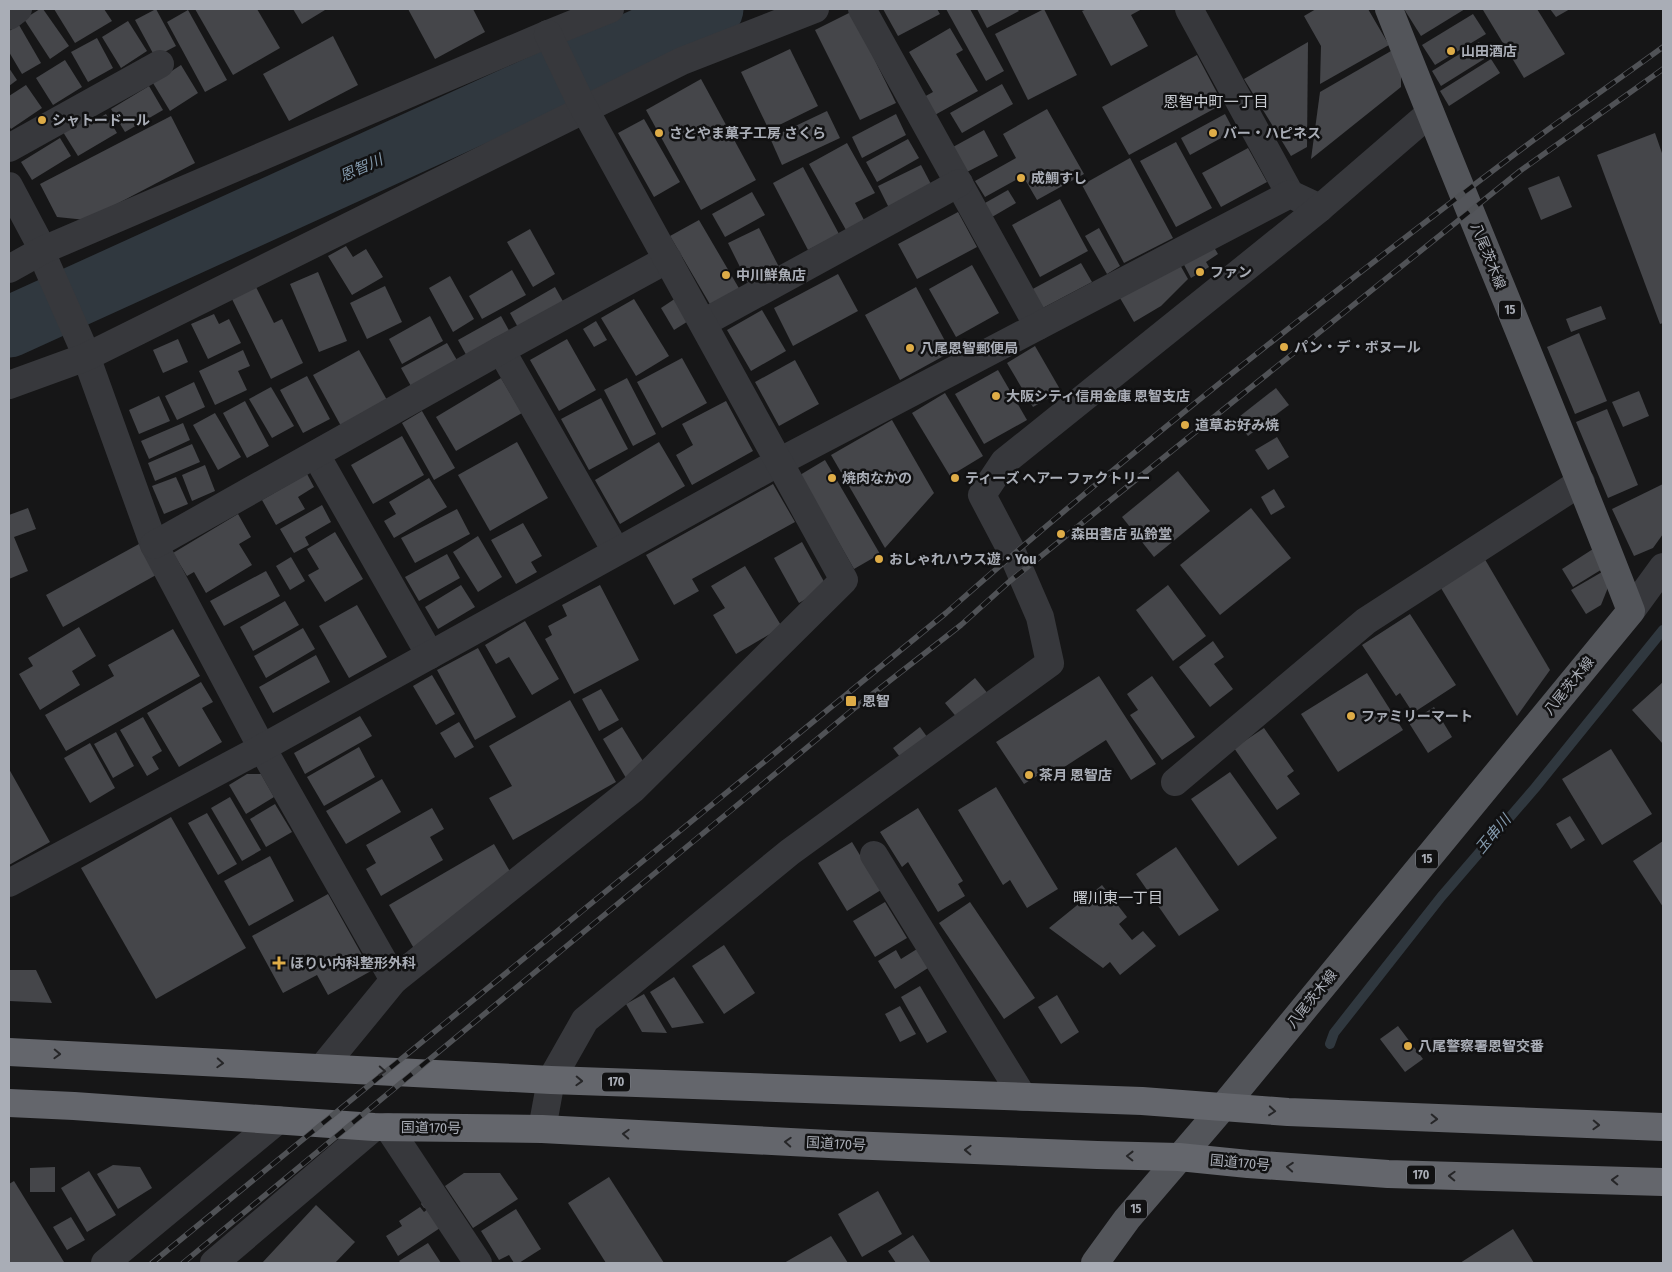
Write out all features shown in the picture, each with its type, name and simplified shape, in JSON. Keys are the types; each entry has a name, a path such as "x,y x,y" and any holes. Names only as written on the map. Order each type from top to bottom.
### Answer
{"highway":[{"name":"170","path":"9,1052 551,1080 1142,1101 1356,1116 1663,1127"},
{"name":"国道170号","path":"9,1103 381,1127 542,1129 848,1145 1179,1157 1388,1174 1663,1182"}],"main road":[{"name":"八尾茨木線","path":"1096,1263 1126,1219 1223,1107 1631,611 1581,482 1430,114 1389,9"}],"street":[{"path":"9,16 18,9"},
{"path":"9,269 44,256 548,34 610,9"},
{"path":"9,385 84,351 582,105 682,61 815,9"},
{"path":"862,9 1038,326"},
{"path":"1189,9 1290,194 1320,208"},
{"path":"322,1068 394,980 633,789 844,580 582,105 548,34"},
{"path":"9,148 160,64"},
{"path":"542,1129 551,1080 585,1020 790,852 1050,662 1040,617 1011,550 982,495 1004,462 1320,208 1430,114"},
{"path":"703,323 959,183"},
{"path":"9,186 44,256 84,351 154,545 262,748 394,980"},
{"path":"9,883 262,748 779,462 1290,194"},
{"path":"154,545 501,350 668,259"},
{"path":"501,350 616,551"},
{"path":"316,455 430,655"},
{"path":"1175,782 1366,621 1581,482"},
{"path":"1631,611 1663,567"},
{"path":"874,855 1023,1097"},
{"path":"105,1263 278,1120"},
{"path":"214,1263 381,1127 478,1263"}],"building":[{"path":"43,9 69,46 50,59 24,19"},
{"path":"54,9 104,9 112,21 75,43"},
{"path":"156,9 176,46 155,57 135,20"},
{"path":"195,9 257,9 280,48 233,75"},
{"path":"293,9 324,9 325,10 302,24"},
{"path":"408,9 473,9 485,32 435,59"},
{"path":"883,9 937,9 940,14 898,36"},
{"path":"946,9 970,9 1004,71 986,81"},
{"path":"977,9 1017,9 1019,11 987,28"},
{"path":"1044,9 1077,75 1028,100 995,34"},
{"path":"1087,9 1142,9 1131,15 1148,46 1111,66 1082,11"},
{"path":"1316,9 1368,9 1389,45 1320,84 1321,46 1304,16"},
{"path":"1404,9 1465,9 1421,36"},
{"path":"1537,9 1565,54 1524,78 1483,10"},
{"path":"1550,9 1570,9 1556,17"},
{"path":"188,10 227,80 205,92 167,22"},
{"path":"851,12 896,103 860,120 815,30"},
{"path":"1473,14 1486,34 1435,65 1422,45"},
{"path":"128,21 147,51 121,68 102,37"},
{"path":"19,25 41,63 22,74 9,52 9,31"},
{"path":"950,28 963,50 956,54 978,91 933,116 922,98 933,92 909,52"},
{"path":"333,36 358,85 289,121 263,74"},
{"path":"97,38 113,68 88,82 71,52"},
{"path":"1308,42 1307,147 1291,156 1244,79"},
{"path":"1479,42 1489,56 1441,86 1432,71"},
{"path":"790,49 818,106 769,130 741,72"},
{"path":"1391,51 1401,68 1401,87 1311,159 1320,92"},
{"path":"1197,55 1223,104 1129,155 1102,107"},
{"path":"1491,59 1500,73 1449,106 1440,91"},
{"path":"65,60 82,87 53,105 36,78"},
{"path":"181,65 198,93 170,111 153,83"},
{"path":"9,68 17,80 9,86"},
{"path":"701,79 756,180 701,210 646,110"},
{"path":"1002,84 1013,104 962,133 950,113"},
{"path":"26,85 42,108 11,129 9,126 9,96"},
{"path":"149,86 163,110 125,132 111,109"},
{"path":"1047,109 1084,174 1037,200 1023,176 985,197 975,181 1016,158 1003,134"},
{"path":"827,111 840,138 782,165 770,138"},
{"path":"106,114 117,133 78,156 63,132 88,117 91,123"},
{"path":"896,114 906,135 862,158 852,137"},
{"path":"1225,114 1234,131 1190,155 1181,138"},
{"path":"171,116 195,163 86,220 57,217 40,184"},
{"path":"644,119 680,182 654,197 618,133"},
{"path":"984,130 998,156 967,172 953,147"},
{"path":"1655,133 1663,156 1663,323 1660,324 1597,155"},
{"path":"60,138 71,156 32,180 21,162"},
{"path":"908,139 919,158 877,182 866,162"},
{"path":"1176,142 1212,208 1176,227 1140,161"},
{"path":"847,143 875,193 855,203 864,220 846,230 809,164"},
{"path":"1248,148 1267,182 1221,207 1202,173"},
{"path":"1130,158 1173,238 1124,263 1082,185"},
{"path":"921,165 932,186 889,208 878,186"},
{"path":"803,167 839,234 808,250 773,183"},
{"path":"1559,176 1572,207 1541,220 1528,188"},
{"path":"1008,190 1016,203 992,217 985,203"},
{"path":"752,192 765,215 725,237 712,214"},
{"path":"1060,199 1088,251 1040,277 1012,225"},
{"path":"958,212 977,247 917,279 898,244"},
{"path":"699,220 740,290 711,306 670,236"},
{"path":"759,228 779,267 748,283 728,243"},
{"path":"1099,228 1120,266 1107,274 1085,236"},
{"path":"530,229 555,274 533,287 507,242"},
{"path":"1212,244 1218,254 1206,262 1209,267 1191,278 1182,261"},
{"path":"346,246 353,257 366,249 383,277 352,295 328,256"},
{"path":"1081,263 1092,282 1039,310 1029,291"},
{"path":"1179,263 1188,279 1161,306 1134,322 1120,298"},
{"path":"972,265 999,313 956,337 929,289"},
{"path":"512,270 526,295 482,319 469,296"},
{"path":"318,272 347,341 319,352 290,284"},
{"path":"838,274 858,311 793,346 774,308"},
{"path":"450,276 474,319 453,332 429,288"},
{"path":"385,286 402,322 367,339 350,303"},
{"path":"256,287 274,323 282,319 303,363 271,379 232,299"},
{"path":"555,287 565,305 520,331 510,313"},
{"path":"916,287 951,352 900,380 865,315"},
{"path":"676,298 690,320 674,330 661,308"},
{"path":"634,299 669,356 636,376 601,318"},
{"path":"1601,306 1606,319 1571,332 1566,319"},
{"path":"762,310 786,351 751,371 727,330"},
{"path":"214,314 219,324 229,319 241,343 208,359 191,324"},
{"path":"430,316 443,341 402,364 389,339"},
{"path":"501,316 512,336 469,360 458,340"},
{"path":"596,321 607,340 594,347 583,329"},
{"path":"1579,333 1607,401 1575,414 1547,347"},
{"path":"178,339 188,362 163,373 153,350"},
{"path":"567,339 596,390 559,411 530,360"},
{"path":"447,343 458,362 412,388 401,368"},
{"path":"1035,346 1061,391 1033,407 1007,363"},
{"path":"243,350 250,366 238,371 247,390 215,405 199,371"},
{"path":"359,350 387,400 341,426 313,375"},
{"path":"682,358 707,403 662,428 637,382"},
{"path":"795,360 819,404 779,426 755,382"},
{"path":"998,370 1027,420 984,444 955,394"},
{"path":"307,376 330,419 303,433 280,390"},
{"path":"501,378 522,413 456,451 436,417"},
{"path":"627,378 656,434 633,446 604,390"},
{"path":"194,382 205,407 177,420 165,396"},
{"path":"271,387 294,426 272,438 249,399"},
{"path":"1276,388 1289,405 1248,436 1235,420"},
{"path":"1639,391 1649,416 1623,427 1612,402"},
{"path":"945,393 983,456 950,476 912,413"},
{"path":"159,396 170,421 139,434 129,410"},
{"path":"601,398 628,449 589,470 561,419"},
{"path":"245,401 269,446 247,458 223,413"},
{"path":"726,401 753,451 692,485 676,455 693,445 682,424"},
{"path":"1607,409 1638,485 1608,498 1576,422"},
{"path":"422,411 455,468 434,480 402,423"},
{"path":"215,413 241,457 218,470 193,425"},
{"path":"892,420 934,493 885,548 831,455"},
{"path":"183,423 190,440 149,459 141,441"},
{"path":"402,436 424,475 373,504 351,465"},
{"path":"1277,437 1289,457 1268,470 1255,450"},
{"path":"517,442 548,498 490,531 458,475"},
{"path":"659,442 685,486 620,524 595,480"},
{"path":"192,444 200,462 155,481 148,463"},
{"path":"825,460 880,554 854,569 800,475"},
{"path":"205,465 215,491 192,501 182,475"},
{"path":"1178,471 1210,511 1154,557 1122,517"},
{"path":"307,474 314,487 298,497 305,509 276,525 262,500"},
{"path":"176,477 188,504 164,514 152,486"},
{"path":"429,478 447,507 394,538 384,521 396,514 389,502"},
{"path":"773,484 795,522 692,579 699,591 674,605 646,555"},
{"path":"1663,484 1663,534 1653,548 1634,556 1612,509"},
{"path":"1274,489 1285,507 1271,515 1261,497"},
{"path":"322,505 331,522 305,537 309,545 294,553 280,529"},
{"path":"28,508 36,529 14,537 28,571 9,579 9,515"},
{"path":"1251,508 1291,558 1220,615 1180,565"},
{"path":"457,509 470,534 415,563 401,538"},
{"path":"238,514 251,537 239,544 252,565 206,593 194,572 187,576 173,553"},
{"path":"523,523 542,556 531,562 537,572 516,584 491,540"},
{"path":"335,532 363,579 325,602 308,575 319,569 307,549"},
{"path":"478,536 502,577 478,592 453,552"},
{"path":"802,542 827,587 799,603 774,558"},
{"path":"139,544 156,575 63,627 46,595"},
{"path":"1593,549 1604,568 1573,587 1562,569"},
{"path":"447,554 460,578 419,601 405,577"},
{"path":"1483,556 1550,670 1517,716 1438,583"},
{"path":"291,557 305,581 290,590 276,566"},
{"path":"745,566 782,627 736,654 713,615 725,608 711,586"},
{"path":"266,571 280,596 224,626 210,601"},
{"path":"1602,572 1609,585 1601,605 1586,614 1571,590"},
{"path":"461,585 475,607 438,629 425,607"},
{"path":"600,585 639,660 574,694 545,639 552,635 548,626 567,616 562,605"},
{"path":"1168,585 1206,636 1173,661 1136,610"},
{"path":"285,601 299,625 253,651 240,627"},
{"path":"357,605 387,657 349,678 319,626"},
{"path":"1410,614 1456,685 1413,713 1400,693 1396,696 1362,645"},
{"path":"525,621 559,679 532,695 509,657 496,664 485,645"},
{"path":"79,627 96,656 72,671 80,685 40,710 19,674 33,666 28,658"},
{"path":"303,628 315,649 266,678 254,656"},
{"path":"173,629 200,676 66,751 45,715 114,676 108,665"},
{"path":"1213,641 1224,657 1214,664 1233,689 1210,707 1179,667"},
{"path":"478,648 516,717 475,740 437,670"},
{"path":"316,655 330,682 273,713 259,687"},
{"path":"1367,673 1403,730 1338,772 1301,714"},
{"path":"432,675 455,714 436,725 413,686"},
{"path":"1099,676 1156,764 1131,780 1106,740 1052,775 1048,769 1024,784 996,742"},
{"path":"1152,676 1195,737 1162,760 1130,715 1138,710 1127,694"},
{"path":"975,678 989,695 958,719 945,703"},
{"path":"201,682 213,702 202,708 222,742 179,767 147,713"},
{"path":"1663,682 1663,744 1632,710"},
{"path":"601,689 619,720 599,731 582,699"},
{"path":"570,700 616,782 513,840 489,798 512,786 489,746"},
{"path":"1434,707 1452,737 1428,753 1409,723"},
{"path":"360,716 372,736 305,774 294,753"},
{"path":"143,717 162,751 152,757 159,769 147,776 120,730"},
{"path":"459,722 474,747 455,758 440,733"},
{"path":"622,727 646,766 626,778 603,739"},
{"path":"920,727 930,741 904,762 893,748"},
{"path":"1264,728 1294,771 1287,776 1300,794 1277,810 1234,748"},
{"path":"116,732 134,766 113,778 94,744"},
{"path":"90,743 115,788 90,803 64,758"},
{"path":"359,747 375,777 324,806 307,777"},
{"path":"1611,749 1652,814 1602,845 1562,779"},
{"path":"9,769 50,842 9,865"},
{"path":"1230,772 1277,838 1238,866 1191,799"},
{"path":"247,774 261,774 274,797 246,814 229,785"},
{"path":"382,779 401,812 346,844 326,811"},
{"path":"996,787 1058,889 1027,908 1010,880 1003,885 958,810"},
{"path":"230,797 261,850 242,861 211,808"},
{"path":"275,804 292,832 266,847 250,819"},
{"path":"432,808 444,829 430,837 443,860 381,896 366,869 376,863 366,845"},
{"path":"918,808 963,881 958,884 965,896 938,912 908,862 902,867 880,832"},
{"path":"207,813 237,864 218,875 188,823"},
{"path":"1570,816 1585,840 1571,849 1556,824"},
{"path":"171,817 246,948 156,999 81,868"},
{"path":"1663,841 1663,907 1633,861"},
{"path":"852,842 881,890 847,911 818,863"},
{"path":"494,844 512,875 416,952 389,905"},
{"path":"1176,847 1219,910 1179,936 1136,874"},
{"path":"270,856 294,901 249,926 224,881"},
{"path":"1102,885 1127,917 1119,924 1132,940 1143,931 1156,946 1120,975 1110,962 1103,968 1049,928"},
{"path":"328,894 371,971 328,995 317,975 283,993 252,936"},
{"path":"885,902 907,938 875,957 853,921"},
{"path":"970,902 1035,998 1004,1019 939,923"},
{"path":"724,945 755,993 724,1014 692,966"},
{"path":"917,949 928,968 895,989 878,961 896,950 901,959"},
{"path":"9,970 36,970 52,1003 9,1001"},
{"path":"674,977 704,1023 672,1028 650,992"},
{"path":"920,986 947,1032 927,1043 901,997"},
{"path":"644,994 667,1033 642,1032 626,1004"},
{"path":"1057,995 1079,1032 1061,1044 1038,1007"},
{"path":"900,1006 916,1034 900,1042 885,1014"},
{"path":"1398,1026 1423,1059 1405,1072 1380,1039"},
{"path":"113,1165 140,1167 152,1188 118,1209 97,1174"},
{"path":"55,1167 55,1192 30,1192 30,1168"},
{"path":"89,1171 116,1215 87,1232 61,1188"},
{"path":"464,1173 500,1173 518,1199 473,1228 445,1186"},
{"path":"609,1177 664,1263 606,1263 568,1203"},
{"path":"14,1181 64,1262 9,1263 9,1184"},
{"path":"878,1191 902,1234 862,1257 838,1214"},
{"path":"428,1198 432,1201 430,1207 443,1226 398,1256 386,1236 402,1226 399,1221 420,1207 424,1212 429,1208 424,1208 421,1204 424,1199"},
{"path":"316,1205 355,1242 335,1263 262,1263"},
{"path":"516,1209 541,1249 519,1263 514,1263 509,1255 499,1260 481,1231"},
{"path":"71,1217 85,1240 67,1250 53,1227"},
{"path":"1513,1229 1534,1263 1460,1263"},
{"path":"913,1235 931,1263 896,1263 888,1251"},
{"path":"831,1236 848,1263 784,1263"},
{"path":"428,1243 441,1263 401,1263 399,1261"}],"waterway":[{"name":"恩智川","path":"9,327 670,26 713,9"},
{"name":"玉串川","path":"1330,1044 1334,1033 1441,897 1535,788 1663,630"}],"railway":[{"path":"152,1263 946,613 1222,381 1507,160 1663,47"},
{"path":"183,1263 856,707 961,625 1010,581 1520,171 1663,69"}],"place":[{"name":"山田酒店","path":"1451,51"},
{"name":"シャトードール","path":"42,120"},
{"name":"さとやま菓子工房 さくら","path":"659,133"},
{"name":"バー・ハピネス","path":"1213,133"},
{"name":"成鯛すし","path":"1021,178"},
{"name":"ファン","path":"1200,272"},
{"name":"中川鮮魚店","path":"726,275"},
{"name":"パン・デ・ボヌール","path":"1284,347"},
{"name":"八尾恩智郵便局","path":"910,348"},
{"name":"大阪シティ信用金庫 恩智支店","path":"996,396"},
{"name":"道草お好み焼","path":"1185,425"},
{"name":"焼肉なかの","path":"832,478"},
{"name":"ティーズ ヘアー ファクトリー","path":"955,478"},
{"name":"森田書店 弘鈴堂","path":"1061,534"},
{"name":"おしゃれハウス遊・You","path":"879,559"},
{"name":"恩智","path":"851,701"},
{"name":"ファミリーマート","path":"1351,716"},
{"name":"茶月 恩智店","path":"1029,775"},
{"name":"ほりい内科整形外科","path":"279,963"},
{"name":"八尾警察署恩智交番","path":"1408,1046"}],"district":[{"name":"恩智中町一丁目","path":"1216,102"},
{"name":"曙川東一丁目","path":"1118,898"}]}
